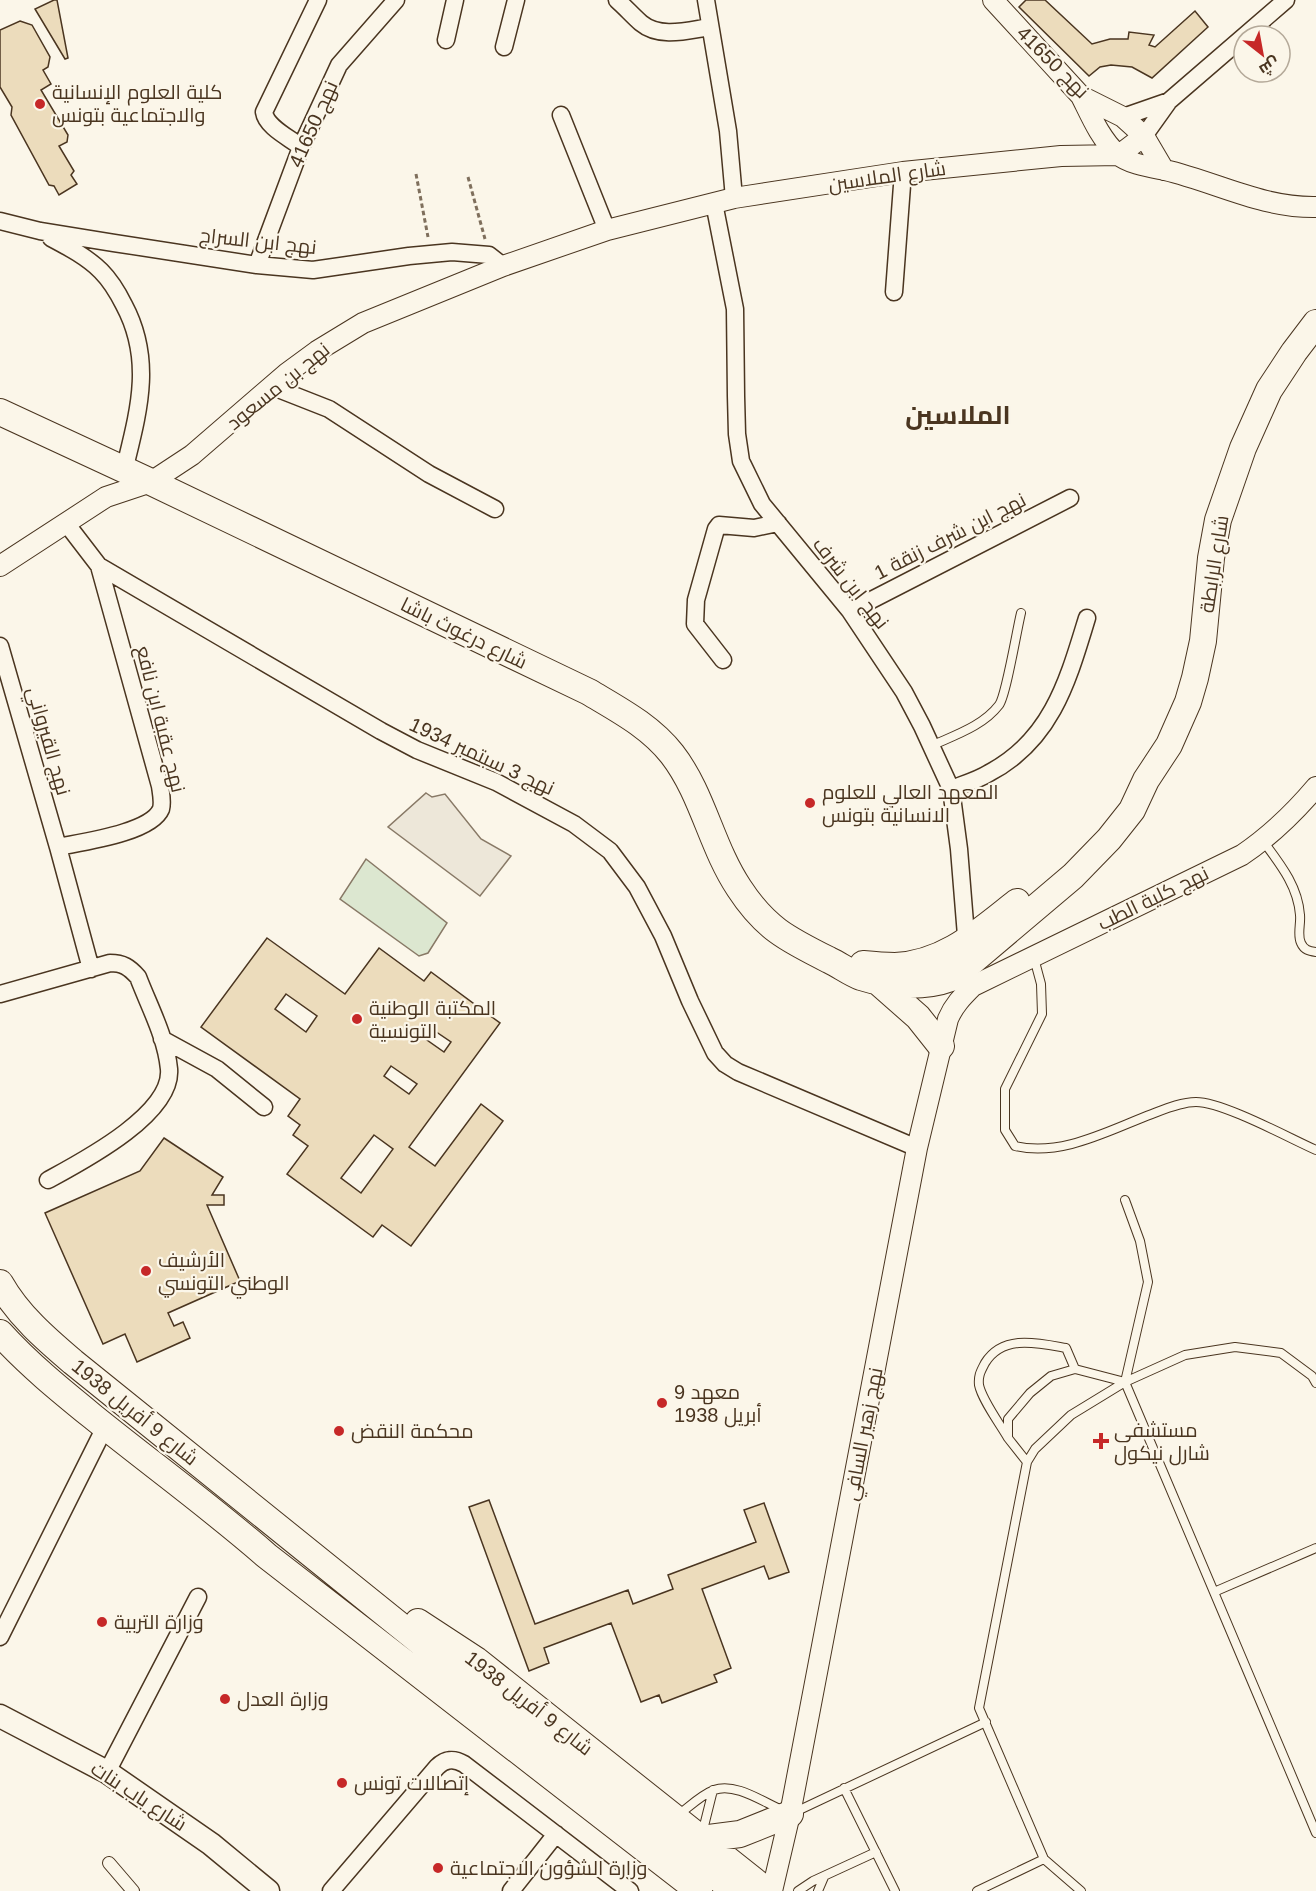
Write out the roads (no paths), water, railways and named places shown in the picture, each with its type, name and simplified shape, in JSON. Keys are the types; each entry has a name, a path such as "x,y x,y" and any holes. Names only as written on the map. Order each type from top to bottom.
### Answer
{"main road":[{"name":"شارع الرابطة","path":"969,964 1073,876 1102,846 1132,810 1146,780 1169,745 1188,702 1203,641 1211,558 1218,520 1243,448 1269,390 1316,323"},
{"name":"شارع درغوث باشا","path":"0,412 589,692 638,721 673,754 687,777 724,863 753,907 770,926 790,941 861,977 895,984 926,984 953,977 969,964"},
{"name":"شارع درغوث باشا","path":"832,962 895,966 920,963 943,956 969,964"},
{"path":"876,980 911,1010 941,1046"},
{"name":"شارع 9 أفريل 1938","path":"0,1283 7,1296 41,1335 280,1530 614,1813 699,1891"},
{"name":"شارع 9 أفريل 1938","path":"0,1333 32,1365 105,1427 215,1511 449,1718 670,1891"},
{"name":"شارع 9 أفريل 1938","path":"280,1530 476,1660 767,1891"},
{"name":"شارع 9 أفريل 1938","path":"267,1556 614,1813 735,1891"},
{"name":"شارع باب بنات","path":"0,1716 107,1772 211,1844 268,1891"},
{"path":"701,1839 740,1834 790,1814"}],"street":[{"path":"301,147 270,123 264,116 264,112 318,0"},
{"name":"نهج 41650","path":"257,265 301,147 339,65 385,16 396,0"},
{"path":"446,40 455,0"},
{"path":"504,47 516,0"},
{"path":"617,0 642,24 658,31 677,32 710,27"},
{"path":"706,0 728,131 734,198"},
{"name":"نهج 41650","path":"993,0 1081,96 1123,117 1144,136 1164,170"},
{"path":"1119,155 1144,136 1169,100 1286,0"},
{"name":"شارع الملاسين","path":"1081,96 1099,133 1119,155 1143,166 1164,170 1283,206 1316,207"},
{"path":"1123,117 1169,100"},
{"path":"561,115 607,230"},
{"name":"شارع الملاسين","path":"1061,156 1123,117"},
{"name":"شارع الملاسين","path":"714,203 903,172 1061,156 1119,155"},
{"path":"894,292 903,172"},
{"name":"نهج بن مسعود","path":"0,566 106,497 151,482 192,455 316,351 363,323 496,261 714,203"},
{"name":"نهج ابن شرف","path":"714,203 735,309 735,396 741,461 762,504 850,611 904,692 951,789 959,849 969,964"},
{"name":"نهج ابن السراج","path":"0,221 40,231 257,265 313,270 452,252 496,261"},
{"name":"نهج ابن السراج","path":"40,231 101,271 116,289 133,321 142,373 138,417 124,471"},
{"path":"273,387 329,409 429,474 495,508"},
{"name":"نهج ابن شرف زنقة 1","path":"850,611 1070,498"},
{"name":"نهج عقبة ابن نافع","path":"58,847 145,825 154,820 162,806 160,786 99,566 66,523"},
{"path":"723,660 695,624 696,600 716,529 719,525 725,524 754,528 778,524"},
{"name":"نهج 3 سبتمبر 1934","path":"99,566 381,731 417,750 496,782 574,824 610,851 637,887 663,936 690,1001 716,1053 725,1064 738,1072 917,1148"},
{"path":"951,789 989,773 1012,758 1045,724 1066,684 1086,618"},
{"name":"نهج القيرواني","path":"0,646 58,847"},
{"name":"نهج كلية الطب","path":"969,964 1034,958 1171,888 1242,855 1263,841 1295,812 1316,787"},
{"path":"58,847 91,969"},
{"path":"0,994 110,963 119,963 130,968 138,977 162,1039 169,1070 168,1080 166,1089 152,1109 94,1156 48,1179"},
{"name":"نهج زهير السافي","path":"772,1891 790,1814 917,1148 941,1046 969,964"},
{"path":"162,1039 217,1069 264,1107"},
{"path":"0,1637 105,1427"},
{"path":"107,1772 198,1597"},
{"path":"331,1891 437,1767 449,1760 464,1764 630,1891"},
{"path":"511,1891 556,1834"},
{"path":"109,1863 133,1891"}],"lane":[{"path":"931,746 966,730 985,718 1001,703 1021,613"},
{"path":"1263,841 1280,863 1296,890 1300,916 1299,940 1308,951 1316,952"},
{"path":"1034,958 1041,984 1042,1014 1005,1089 1005,1130 1015,1146 1031,1150 1068,1146 1172,1106 1197,1102 1224,1109 1316,1150"},
{"path":"1125,1200 1140,1241 1148,1282 1125,1382 1316,1833"},
{"path":"1027,1462 1008,1438 980,1387 979,1374 991,1354 1009,1344 1033,1341 1066,1348 1075,1369"},
{"path":"1081,1891 1044,1859 979,1708 1027,1462 1035,1449 1071,1415 1125,1382 1185,1356 1235,1347 1281,1353 1312,1376 1316,1383"},
{"path":"1008,1438 1008,1419 1030,1393 1051,1376 1075,1369 1125,1382"},
{"path":"1214,1592 1316,1548"},
{"path":"675,1818 712,1790 730,1788 790,1814 986,1722"},
{"path":"844,1788 895,1891"},
{"path":"701,1839 712,1790"},
{"path":"798,1891 876,1852"},
{"path":"977,1891 1044,1859"},
{"path":"818,1891 824,1877"}],"place":[{"name":"كلية العلوم الإنسانية والاجتماعية بتونس","path":"40,104"},
{"name":"المعهد العالي للعلوم الانسانية بتونس","path":"810,803"},
{"name":"المكتبة الوطنية التونسية","path":"357,1019"},
{"name":"الأرشيف الوطني التونسي","path":"146,1271"},
{"name":"معهد 9 أبريل 1938","path":"662,1403"},
{"name":"محكمة النقض","path":"339,1431"},
{"name":"مستشفى شارل نيكول","path":"1101,1441"},
{"name":"وزارة التربية","path":"102,1622"},
{"name":"وزارة العدل","path":"225,1699"},
{"name":"إتصالات تونس","path":"342,1783"},
{"name":"وزارة الشؤون الاجتماعية","path":"438,1868"}],"district":[{"name":"الملاسين","path":"958,415"}]}
